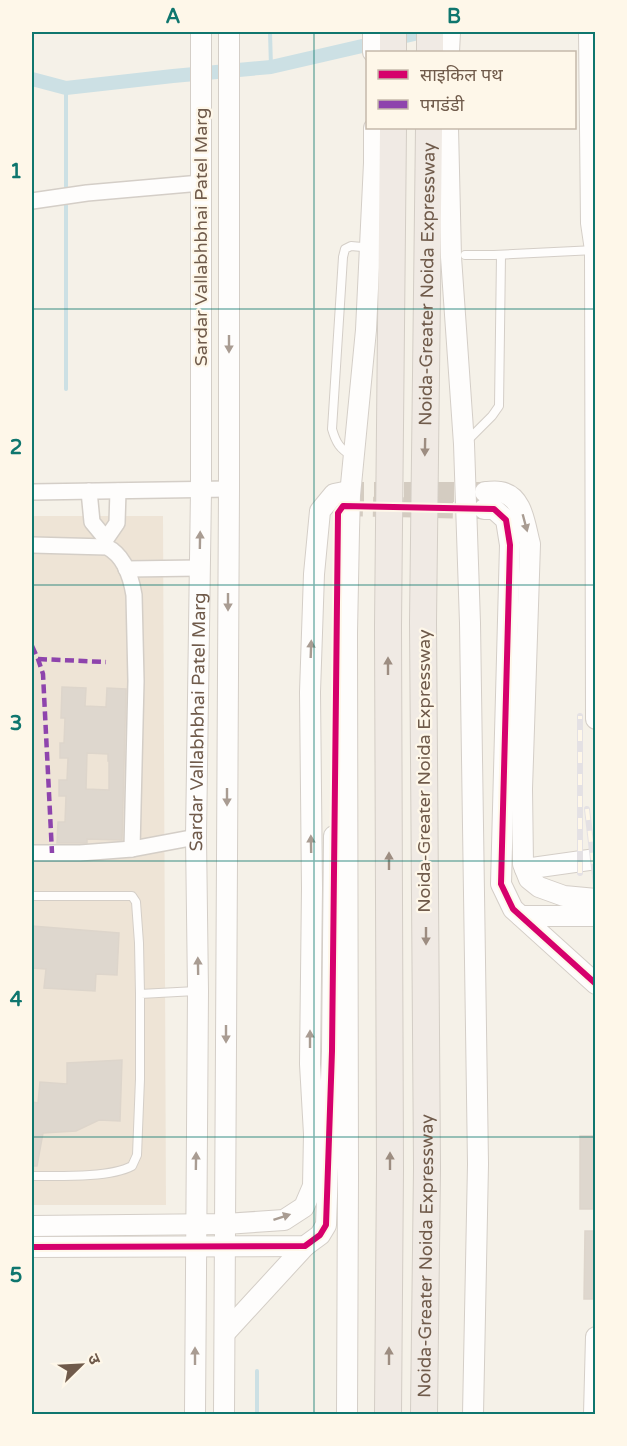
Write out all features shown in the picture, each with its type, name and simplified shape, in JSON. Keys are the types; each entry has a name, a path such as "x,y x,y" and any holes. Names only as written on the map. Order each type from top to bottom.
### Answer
{"highway":[{"path":"393,32 393,51"},
{"path":"430,32 430,51"},
{"name":"Noida-Greater Noida Expressway","path":"388,1414 390,1182 388,626 383,162 393,129"},
{"name":"Noida-Greater Noida Expressway","path":"424,1414 427,1156 423,622 438,157 429,129"}],"street":[{"name":"Sardar Vallabhbhai Patel Marg","path":"195,1414 198,991 196,837 201,490 201,32"},
{"name":"Sardar Vallabhbhai Patel Marg","path":"224,1414 229,32"},
{"path":"373,32 373,51"},
{"path":"449,51 450,32"},
{"path":"590,32 591,223 595,250 596,719"},
{"path":"347,1414 347,633 350,495 383,162 374,129"},
{"path":"448,129 438,157 451,257 464,444 470,635 478,1164 473,1414"},
{"path":"32,201 201,179"},
{"path":"32,492 229,489"},
{"path":"89,491 92,522 120,557 132,583 134,595 136,681 132,849"},
{"path":"107,543 117,523 118,491"},
{"path":"596,899 564,896 539,888 529,879 523,864 522,789 530,544 520,507 514,498 502,492 484,500 507,520 510,545 501,884 513,909 596,984"},
{"path":"32,1226 225,1224 284,1220 304,1207 314,1186 310,1064 312,876 310,692 314,574 320,511 334,494 344,499 338,513 332,1051 326,1225 320,1235 304,1246 225,1333"},
{"path":"32,545 107,543"},
{"path":"126,569 200,568"},
{"path":"32,853 80,853 132,849 196,837"},
{"path":"525,870 596,859"},
{"path":"521,915 596,916"},
{"path":"32,1246 304,1246"},
{"path":"594,1414 596,1337"}],"lane":[{"path":"354,457 341,450 335,442 332,429 343,257 345,249 351,246 362,247"},
{"path":"465,255 595,250"},
{"path":"464,444 492,416 498,406 501,255"},
{"path":"32,896 132,896 137,912 140,994 137,1155 132,1166 114,1172 32,1176"},
{"path":"140,994 198,991"}],"shaded area":[{"path":"32,516 163,516 166,1205 32,1205"}],"building":[{"path":"62,687 86,688 85,706 106,707 107,688 126,689 122,840 87,839 87,843 57,843 58,822 65,822 66,796 59,796 59,780 67,780 68,758 60,758 60,743 64,743 65,718 61,718","holes":["87,753 108,754 109,790 86,789"]},
{"path":"32,926 119,933 117,975 96,974 95,991 44,988 46,969 32,968"},
{"path":"122,1060 120,1121 99,1120 76,1131 43,1133 37,1166 32,1166 32,1102 38,1103 40,1082 67,1084 67,1063"},
{"path":"580,1136 596,1136 596,1209 580,1209"},
{"path":"585,1231 596,1231 596,1299 584,1299"}],"waterway":[{"path":"270,32 271,67"},
{"path":"32,79 66,88 271,67 423,32"},
{"path":"66,88 66,193"},
{"path":"66,201 66,389"},
{"path":"257,1371 257,1414"}],"tunnel":[{"path":"344,492 482,492"},
{"path":"343,506 481,509"}],"railway":[{"path":"580,716 580,873"},
{"path":"587,809 596,885"}],"marked path":[{"path":"32,646 43,674 52,853"},
{"path":"38,659 106,662"}],"cycle path":[{"path":"32,1247 305,1246 320,1235 326,1225 332,1051 338,513 343,506 494,509 506,520 510,545 501,884 513,909 596,984"}]}
